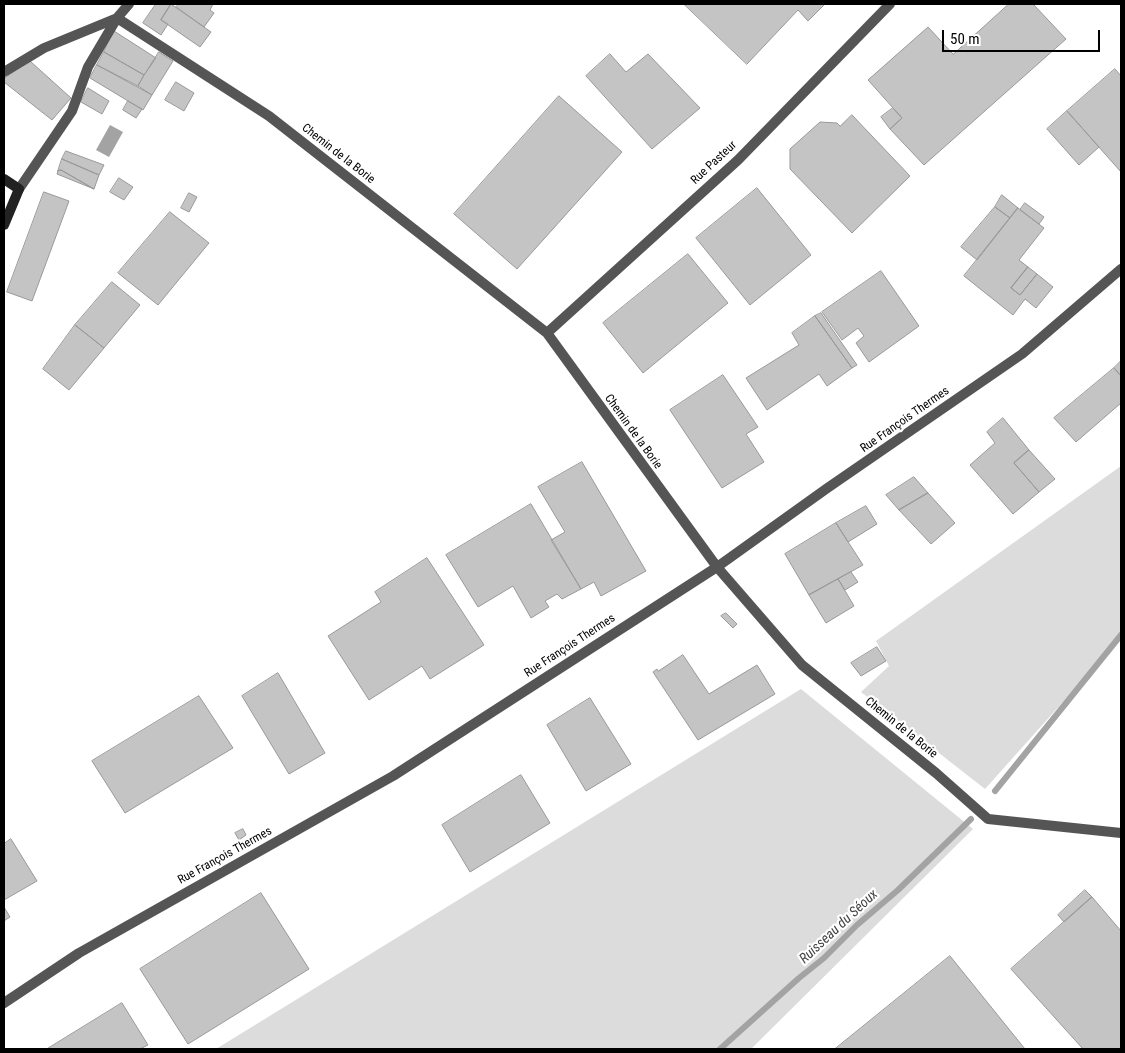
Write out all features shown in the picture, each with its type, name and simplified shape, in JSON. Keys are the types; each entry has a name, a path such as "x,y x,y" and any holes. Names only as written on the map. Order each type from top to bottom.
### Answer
{"street":[{"path":"4,225 19,189 72,111 88,67 117,18 128,4"},
{"name":"Rue Pasteur","path":"547,333 738,160 890,4"},
{"path":"4,72 44,48 117,18"},
{"name":"Chemin de la Borie","path":"117,18 269,116 547,333 717,567 802,665 936,773 988,820 1121,834"},
{"path":"4,179 19,189"},
{"name":"Rue François Thermes","path":"4,1003 79,953 392,776 717,567 826,489 1022,354 1121,269"}],"shaded area":[{"path":"110,125 123,132 109,157 96,150"},
{"path":"1121,466 1121,637 985,789 861,692 889,666 876,641"},
{"path":"801,689 973,829 751,1049 216,1049"}],"building":[{"path":"156,4 171,4 161,20 168,24 161,35 143,23"},
{"path":"171,4 211,32 200,47 161,20"},
{"path":"179,4 213,4 210,10 214,13 204,27 176,7"},
{"path":"684,4 825,4 808,21 798,10 747,64"},
{"path":"1009,4 1033,4 1066,39 924,165 890,129 902,118 868,80 928,27 953,54"},
{"path":"114,31 156,58 144,75 104,52"},
{"path":"104,52 144,75 138,86 97,65"},
{"path":"159,52 173,61 152,95 138,86"},
{"path":"610,54 626,72 648,54 700,108 652,149 586,76"},
{"path":"30,61 71,98 52,120 4,82 4,79"},
{"path":"97,65 152,95 143,110 90,78"},
{"path":"1115,69 1121,76 1121,172 1067,111"},
{"path":"176,82 194,93 184,111 165,100"},
{"path":"88,88 109,101 102,114 81,102"},
{"path":"559,96 622,152 517,269 454,214"},
{"path":"128,101 142,109 136,118 123,110"},
{"path":"893,108 902,118 890,129 881,117"},
{"path":"1067,111 1099,147 1079,165 1047,129"},
{"path":"852,115 910,176 852,233 790,169 790,149 820,122 837,123 840,126"},
{"path":"66,151 104,165 99,175 62,159"},
{"path":"62,159 99,175 94,189 61,170 58,171"},
{"path":"61,170 94,189 57,174"},
{"path":"119,178 133,187 124,200 110,192"},
{"path":"757,188 811,255 750,305 696,238"},
{"path":"44,192 69,201 32,301 7,292"},
{"path":"189,193 197,197 189,212 181,208"},
{"path":"1002,195 1018,208 1010,218 995,207"},
{"path":"1025,203 1044,217 1039,224 1020,210"},
{"path":"995,207 1010,218 977,260 961,247"},
{"path":"1018,208 1044,228 1019,260 1028,267 1011,288 1020,295 1037,274 1053,287 1036,308 1025,299 1013,315 964,276"},
{"path":"170,212 209,243 158,305 118,273"},
{"path":"688,254 728,303 643,373 603,323"},
{"path":"1028,267 1037,274 1020,295 1011,288"},
{"path":"881,271 919,326 869,362 856,343 864,336 858,328 842,340 822,312"},
{"path":"112,282 140,305 104,348 75,325"},
{"path":"821,313 857,365 852,368 815,316"},
{"path":"815,316 852,368 827,386 819,374 767,410 746,378 799,345 792,333"},
{"path":"75,325 104,348 69,390 43,369"},
{"path":"1121,361 1121,376 1114,368"},
{"path":"1114,368 1121,376 1121,403 1076,442 1054,418"},
{"path":"723,375 758,427 746,434 764,462 722,488 670,410"},
{"path":"1003,418 1029,450 1014,463 1039,492 1013,514 970,465 995,443 987,432"},
{"path":"1029,450 1055,479 1039,492 1014,463"},
{"path":"582,462 646,571 601,596 594,582 581,589 551,540 565,532 538,487"},
{"path":"914,477 928,493 899,510 886,495"},
{"path":"928,493 955,523 931,544 899,510"},
{"path":"531,504 581,589 562,599 557,594 545,601 549,607 531,618 513,586 478,607 446,555"},
{"path":"866,506 877,524 848,542 836,523"},
{"path":"836,523 863,565 809,595 785,554"},
{"path":"427,558 484,645 430,679 422,666 369,700 328,636 381,602 375,592"},
{"path":"851,572 858,582 845,590 838,579"},
{"path":"838,579 854,606 826,623 809,595"},
{"path":"726,613 737,624 733,628 721,616"},
{"path":"877,647 886,661 861,676 851,663"},
{"path":"683,655 709,694 757,665 775,694 698,740 653,672 657,669 658,671"},
{"path":"278,673 325,753 289,774 242,696"},
{"path":"199,696 233,748 125,813 92,761"},
{"path":"590,698 631,764 586,791 547,725"},
{"path":"521,775 550,823 470,872 442,825"},
{"path":"243,829 246,835 239,840 235,833"},
{"path":"11,839 37,881 4,900 4,844"},
{"path":"1085,890 1092,897 1064,922 1058,915"},
{"path":"261,893 309,969 188,1044 140,969"},
{"path":"1092,897 1121,931 1121,1049 1083,1049 1011,969"},
{"path":"4,907 10,917 4,921"},
{"path":"950,956 1025,1049 835,1049"},
{"path":"122,1003 148,1045 140,1049 47,1049"}],"waterway":[{"name":"Ruisseau du Séoux","path":"995,791 1121,635"},
{"name":"Ruisseau du Séoux","path":"720,1049 824,958 971,819"}]}
